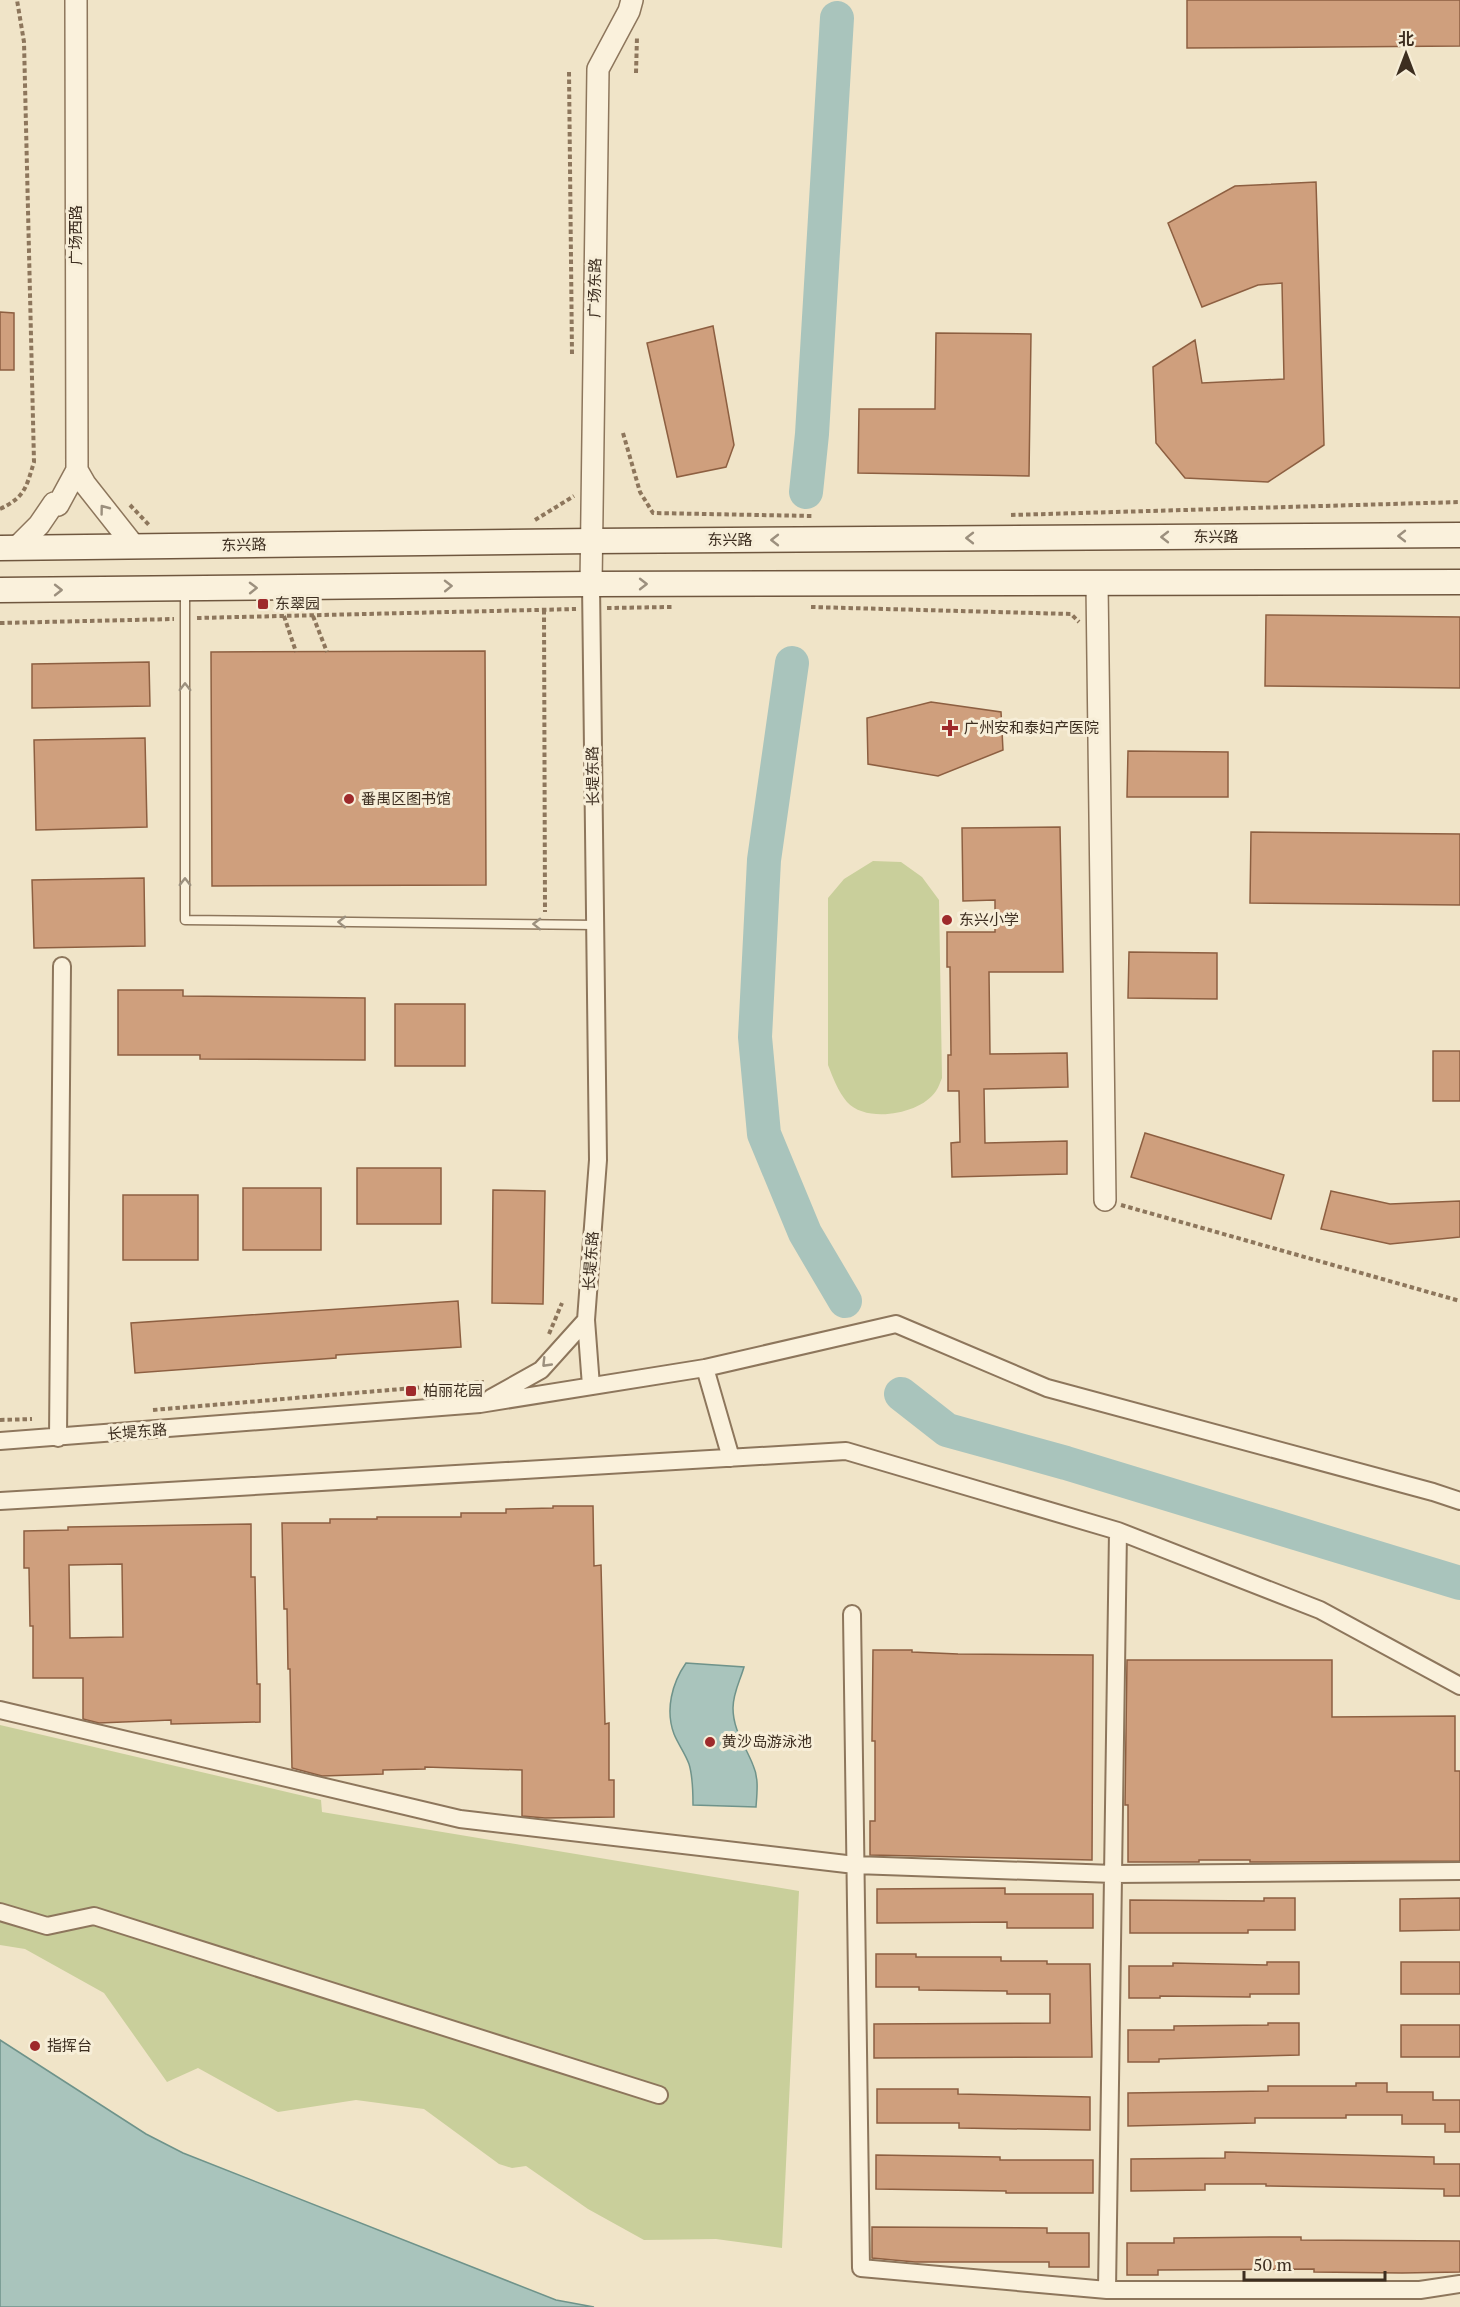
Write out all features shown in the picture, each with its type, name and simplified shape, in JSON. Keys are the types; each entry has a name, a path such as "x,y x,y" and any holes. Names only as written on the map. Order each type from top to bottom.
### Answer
{"main road":[{"name":"东兴路","path":"8,548 1460,535"},
{"path":"0,590 591,584 1460,582"}],"street":[{"name":"广场西路","path":"76,0 77,470"},
{"name":"广场东路","path":"591,584 598,69 632,0"},
{"path":"77,470 85,484 134,546"},
{"path":"8,548 39,525 54,503 58,505 77,470"},
{"name":"长堤东路","path":"0,1441 480,1404 541,1370 586,1320 598,1160 591,584"},
{"path":"1097,584 1113,1202"},
{"path":"58,1438 62,966"},
{"path":"586,1320 591,1386"},
{"path":"480,1404 705,1368 896,1324 1047,1388 1460,1501"},
{"path":"705,1368 731,1458"},
{"path":"0,1501 846,1451 1119,1531 1320,1610 1460,1686"},
{"path":"1107,2290 1119,1531"},
{"path":"852,1614 861,2268 1107,2290 1420,2290 1460,2284"},
{"path":"0,1710 460,1819 855,1865 1114,1874 1460,1871"},
{"path":"0,1912 47,1926 94,1916 659,2095"}],"lane":[{"path":"185,588 185,920 595,925"}],"path":[{"path":"0,509 15,502 26,491 34,462 24,42 17,0"},
{"path":"569,72 573,363"},
{"path":"623,434 640,492 653,513 814,516"},
{"path":"532,521 541,518 574,497 574,486"},
{"path":"1011,515 1460,502"},
{"path":"130,506 148,525 158,529"},
{"path":"805,606 1071,614 1082,625"},
{"path":"0,623 681,607"},
{"path":"544,610 545,924"},
{"path":"313,615 327,652"},
{"path":"284,616 296,652"},
{"path":"1113,1202 1460,1301"},
{"path":"548,1334 562,1303"},
{"path":"149,1410 492,1381"},
{"path":"0,1420 58,1418"}],"green space":[{"path":"873,861 901,862 922,877 939,900 942,1078 936,1091 919,1106 880,1114 856,1109 847,1102 838,1089 828,1065 828,898 844,879"},
{"path":"0,1725 321,1800 322,1812 799,1891 782,2248 716,2239 644,2240 588,2209 526,2166 512,2168 499,2164 424,2109 356,2100 278,2112 198,2068 167,2082 104,1993 25,1949 0,1945"}],"water":[{"name":"黄沙岛游泳池","path":"686,1663 744,1667 734,1697 733,1708 737,1730 755,1770 756,1807 693,1805 690,1769 674,1734 670,1716 671,1697"},
{"path":"0,2040 146,2134 183,2153 556,2300 594,2307 0,2307"}],"building":[{"path":"1187,0 1460,0 1460,46 1187,48"},
{"path":"1316,182 1324,445 1268,482 1185,478 1156,443 1153,367 1195,340 1202,383 1284,379 1282,283 1258,285 1202,307 1168,223 1235,186"},
{"path":"0,312 14,313 14,370 0,370"},
{"path":"713,326 734,445 726,467 677,477 647,343"},
{"path":"936,333 1031,334 1029,476 858,473 859,409 935,409"},
{"path":"1266,615 1460,617 1460,688 1265,686"},
{"name":"番禺区图书馆","path":"485,651 486,885 212,886 211,652"},
{"path":"149,662 150,706 32,708 32,664"},
{"path":"931,702 1001,712 1003,750 938,776 868,764 867,718"},
{"path":"145,738 147,827 36,830 34,740"},
{"path":"1128,751 1228,752 1228,797 1127,797"},
{"path":"1060,827 1063,972 989,972 990,1054 1067,1053 1068,1087 984,1089 985,1143 1067,1141 1067,1174 952,1177 951,1143 960,1142 959,1091 948,1091 948,1055 951,1055 950,967 947,967 947,932 995,932 995,900 963,901 962,828"},
{"path":"1251,832 1460,834 1460,905 1250,903"},
{"path":"144,878 145,946 34,948 32,880"},
{"path":"1129,952 1217,953 1217,999 1128,998"},
{"path":"118,990 183,990 183,996 365,998 365,1060 200,1059 200,1055 118,1055"},
{"path":"395,1004 465,1004 465,1066 395,1066"},
{"path":"1433,1051 1460,1051 1460,1101 1433,1101"},
{"path":"1145,1133 1284,1175 1271,1219 1131,1177"},
{"path":"357,1168 441,1168 441,1224 357,1224"},
{"path":"243,1188 321,1188 321,1250 243,1250"},
{"path":"493,1190 545,1191 543,1304 492,1303"},
{"path":"1331,1191 1390,1204 1460,1201 1460,1237 1390,1244 1321,1229"},
{"path":"123,1195 198,1195 198,1260 123,1260"},
{"path":"458,1301 461,1347 336,1355 336,1358 135,1373 131,1323"},
{"path":"553,1506 593,1506 594,1566 601,1565 605,1724 609,1723 609,1780 614,1780 614,1817 522,1816 522,1770 425,1767 425,1769 383,1770 383,1774 322,1776 292,1768 290,1669 288,1669 287,1609 284,1609 282,1523 330,1523 330,1519 377,1519 377,1517 461,1517 461,1513 506,1513 506,1509 553,1508"},
{"path":"251,1524 251,1577 255,1577 260,1722 171,1724 171,1720 99,1723 83,1719 83,1678 33,1678 33,1626 30,1626 29,1568 24,1568 24,1531 68,1530 68,1527","holes":["122,1564 123,1637 70,1638 69,1565"]},
{"path":"873,1650 912,1650 912,1652 958,1654 1093,1655 1092,1860 870,1855 870,1821 875,1821 875,1741 872,1741"},
{"path":"1127,1660 1332,1660 1332,1717 1455,1716 1455,1771 1460,1771 1460,1861 1128,1862 1128,1805 1125,1805"},
{"path":"1005,1888 1005,1894 1093,1894 1093,1928 1007,1928 1007,1922 877,1923 877,1889"},
{"path":"1264,1898 1295,1898 1295,1930 1248,1930 1248,1933 1130,1933 1130,1900 1264,1901"},
{"path":"1460,1898 1460,1930 1400,1931 1400,1899"},
{"path":"876,1954 916,1954 916,1957 1001,1957 1001,1961 1090,1964 1092,2057 874,2058 874,2024 1050,2023 1050,1994 876,1987"},
{"path":"1267,1962 1299,1962 1299,1994 1250,1994 1250,1997 1129,1998 1129,1966 1173,1966 1173,1963 1267,1965"},
{"path":"1401,1962 1460,1962 1460,1994 1401,1994"},
{"path":"1268,2023 1299,2023 1299,2055 1128,2062 1128,2030 1174,2030 1174,2026 1268,2025"},
{"path":"1401,2025 1460,2025 1460,2057 1401,2057"},
{"path":"1356,2083 1387,2083 1387,2092 1433,2092 1433,2100 1460,2100 1460,2132 1445,2132 1445,2124 1402,2124 1402,2115 1346,2115 1346,2118 1255,2118 1255,2123 1128,2126 1128,2093 1268,2091 1268,2086 1356,2086"},
{"path":"877,2089 958,2089 958,2094 1090,2097 1090,2130 959,2128 959,2123 877,2123"},
{"path":"1225,2152 1434,2157 1434,2164 1460,2164 1460,2196 1444,2196 1444,2189 1266,2186 1266,2184 1205,2184 1205,2190 1131,2191 1131,2159 1225,2158"},
{"path":"876,2155 1000,2157 1000,2160 1093,2160 1093,2193 876,2189"},
{"path":"872,2227 1047,2228 1047,2233 1089,2233 1089,2267 1049,2267 1049,2262 915,2262 872,2258"},
{"path":"1301,2237 1301,2240 1460,2241 1460,2272 1314,2272 1314,2269 1158,2270 1158,2275 1127,2275 1127,2243 1174,2243 1174,2238"}],"waterway":[{"path":"806,492 812,434 837,18"},
{"path":"792,663 764,860 755,1037 764,1134 805,1233 845,1301"},
{"path":"901,1394 947,1430 1066,1463 1460,1583"}],"place":[{"name":"东翠园","path":"263,604"},
{"name":"广州安和泰妇产医院","path":"950,728"},
{"name":"番禺区图书馆","path":"349,799"},
{"name":"东兴小学","path":"947,920"},
{"name":"柏丽花园","path":"411,1391"},
{"name":"黄沙岛游泳池","path":"710,1742"},
{"name":"指挥台","path":"35,2046"}]}
